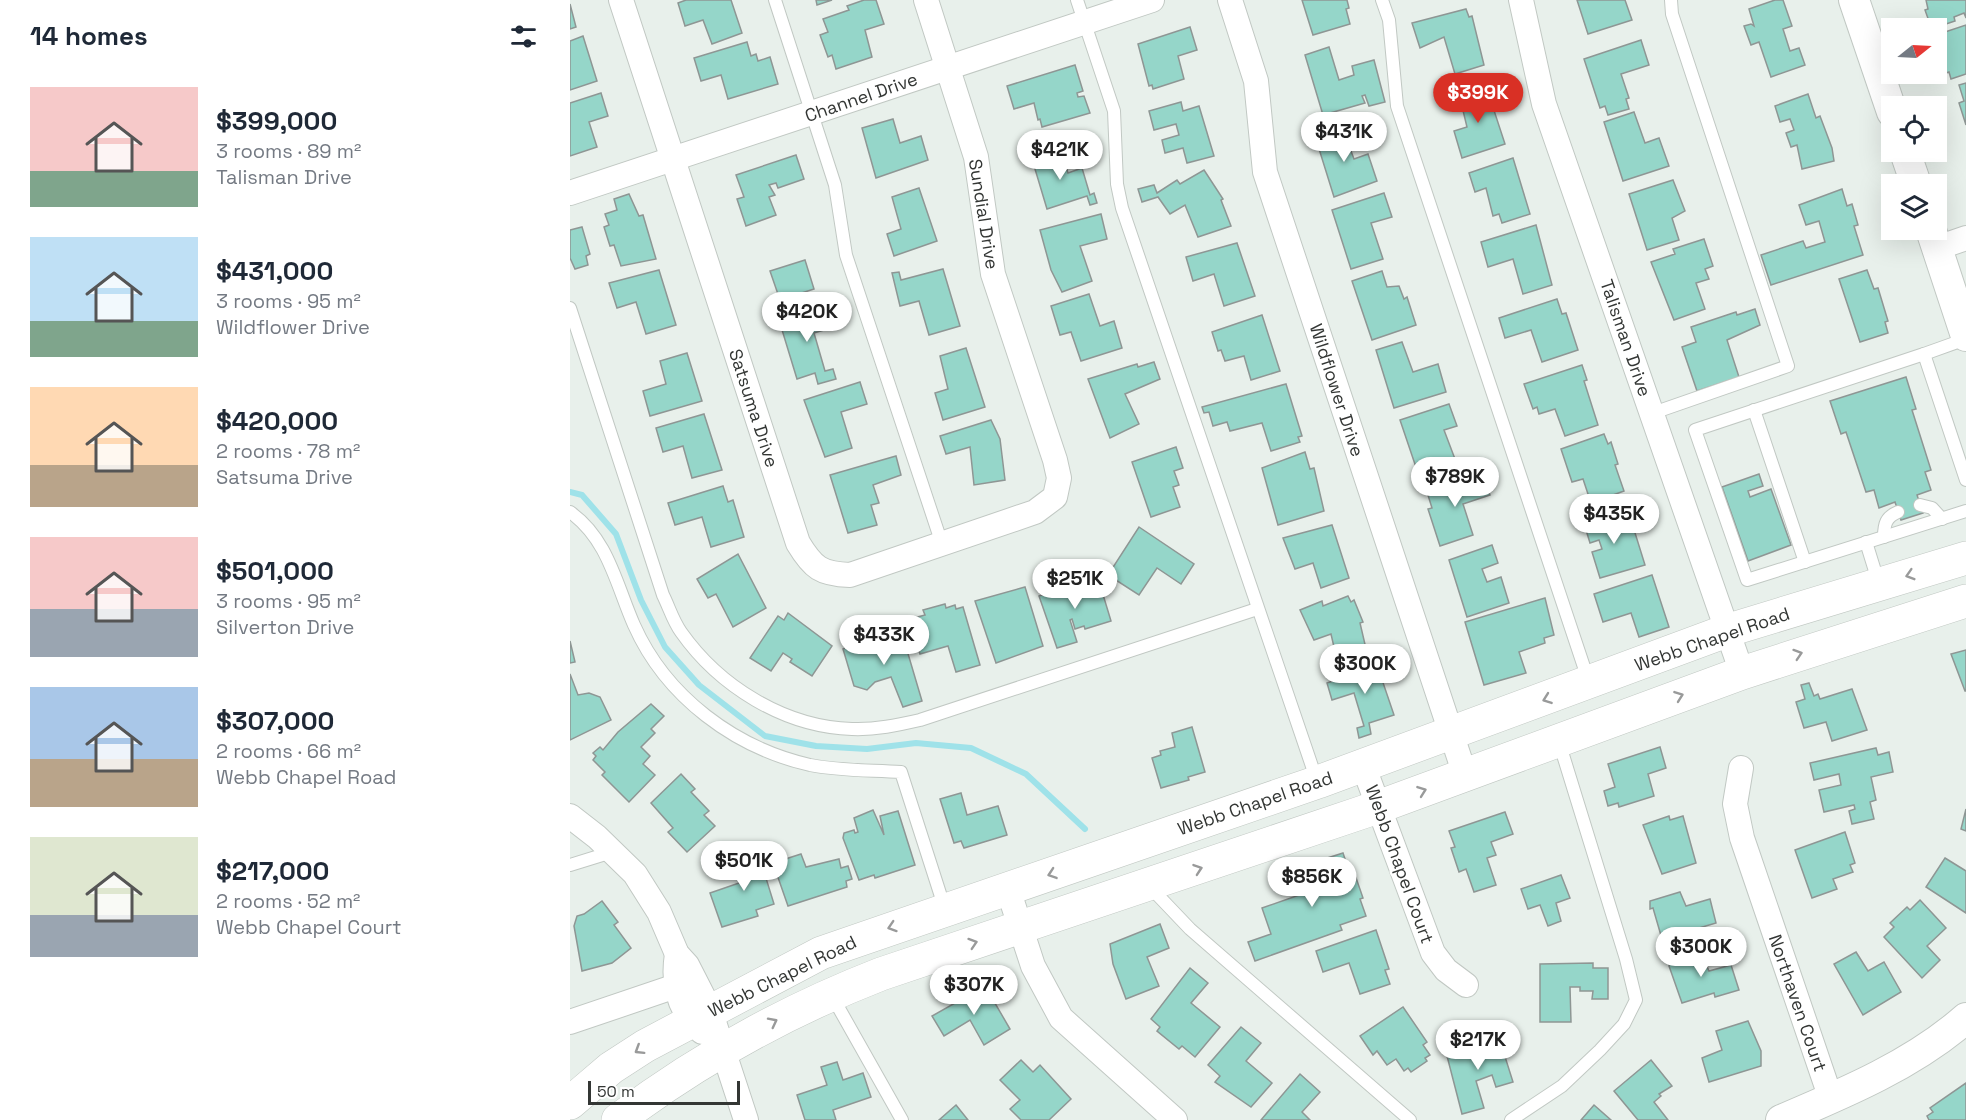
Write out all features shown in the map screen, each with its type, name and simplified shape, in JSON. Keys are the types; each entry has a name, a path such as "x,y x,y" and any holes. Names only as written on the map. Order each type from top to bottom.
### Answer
{"main road":[{"name":"Webb Chapel Road","path":"570,1103 611,1068 700,1015 821,953 1318,782 1729,630 1966,558"},
{"name":"Webb Chapel Road","path":"618,1120 665,1085 721,1050 831,994 881,974 1149,886 1378,807 1742,673 1966,601"}],"street":[{"name":"Satsuma Drive","path":"621,0 798,543 810,563 830,574 850,575 1035,512 1055,497"},
{"name":"Sundial Drive","path":"926,0 976,157 993,274 1055,460 1059,478 1055,497"},
{"name":"Channel Drive","path":"570,193 947,67 1081,11 1152,0"},
{"name":"Wildflower Drive","path":"1230,0 1256,81 1265,172 1465,775"},
{"name":"Talisman Drive","path":"1521,0 1544,104 1729,630 1742,673"},
{"path":"1854,0 1887,96"},
{"path":"1947,239 1966,238"},
{"path":"1934,240 1966,338"},
{"name":"Webb Chapel Court","path":"1363,765 1433,954 1446,970 1466,985"},
{"name":"Northaven Court","path":"1741,768 1735,804 1742,838 1831,1099"},
{"path":"570,816 635,874 659,912 677,954 687,965 700,1015"},
{"path":"1008,889 1043,989 1060,1018 1175,1120"},
{"path":"677,954 676,986 700,1015 721,1050 746,1120"},
{"path":"570,1022 676,986"},
{"path":"1781,1120 1831,1099 1908,1060 1965,1020"}],"lane":[{"path":"775,0 835,185 846,255 942,544"},
{"path":"1382,0 1389,20 1397,106 1589,683"},
{"path":"1653,413 1788,366 1672,15 1671,0"},
{"path":"1081,11 1114,111 1117,184 1122,208 1257,609 1318,782"},
{"path":"570,308 663,595 680,630 706,663 746,694 783,715 817,724 851,729 885,728 921,720 1257,609"},
{"path":"1966,338 1695,430 1747,580 1966,511"},
{"path":"1924,354 1966,480"},
{"path":"1754,411 1805,561"},
{"path":"1920,505 1932,508 1942,519"},
{"path":"570,512 584,522 601,543 635,627 670,681 696,708 727,732 769,753 811,765 901,772 945,909"},
{"path":"1884,537 1886,522 1890,515 1898,512"},
{"path":"1866,542 1879,585"},
{"path":"1511,1120 1562,1086 1624,1024 1636,1000 1626,959 1559,741"},
{"path":"570,865 612,852"},
{"path":"1149,886 1190,929 1410,1120"},
{"path":"831,994 902,1120"}],"building":[{"path":"686,0 731,0 742,33 712,44 703,20 685,26 678,3"},
{"path":"816,0 832,0 817,5"},
{"path":"864,0 876,0 884,24 865,30 872,57 836,69 832,55 828,57 820,35 828,32 823,19 849,10 847,6"},
{"path":"1302,0 1347,0 1349,8 1346,9 1350,24 1313,35"},
{"path":"1577,0 1625,0 1632,20 1588,34"},
{"path":"1775,0 1783,0 1792,26 1783,29 1790,51 1799,48 1805,65 1771,77 1759,42 1751,45 1744,26 1751,24 1754,26 1749,9"},
{"path":"1926,0 1966,0 1966,18 1964,13 1954,17 1955,21 1947,24 1947,18 1928,18 1925,10 1928,9"},
{"path":"570,4 576,27 570,29"},
{"path":"1466,9 1469,17 1472,16 1484,65 1455,74 1444,37 1420,48 1412,23"},
{"path":"1966,25 1966,74 1951,79 1949,72 1947,73 1947,31"},
{"path":"1190,27 1197,50 1178,56 1184,79 1153,89 1152,85 1149,86 1138,44"},
{"path":"583,36 597,81 570,90 570,41"},
{"path":"1641,40 1649,65 1621,74 1629,98 1626,99 1629,109 1608,115 1605,106 1600,108 1584,59"},
{"path":"747,42 751,56 756,54 758,61 770,57 778,84 728,99 721,75 701,81 694,58"},
{"path":"1329,47 1339,80 1354,75 1352,66 1374,60 1385,102 1369,106 1365,95 1362,96 1365,103 1323,115 1305,55"},
{"path":"1075,65 1083,91 1077,93 1078,97 1084,96 1090,113 1042,127 1034,103 1014,109 1007,86"},
{"path":"1966,83 1966,125 1959,103 1964,101 1959,85"},
{"path":"1486,86 1505,144 1462,158 1454,131 1467,127 1459,94"},
{"path":"601,93 608,116 589,122 597,147 570,156 570,103"},
{"path":"1808,94 1816,118 1820,116 1832,148 1834,161 1802,169 1797,145 1791,147 1786,133 1794,130 1790,119 1780,122 1775,106"},
{"path":"1181,102 1183,111 1199,106 1214,156 1187,163 1183,148 1165,153 1162,140 1179,135 1176,124 1154,130 1149,111"},
{"path":"1634,112 1645,143 1659,138 1669,166 1623,181 1604,122"},
{"path":"893,119 900,143 921,136 928,160 876,178 862,128"},
{"path":"1342,127 1354,159 1368,154 1377,181 1334,197 1315,136"},
{"path":"1061,150 1068,173 1082,168 1090,195 1094,193 1097,203 1090,205 1087,196 1047,209 1032,159"},
{"path":"796,155 804,179 778,188 776,183 769,185 775,195 769,197 776,215 746,226 737,199 744,197 736,175"},
{"path":"1513,158 1530,214 1502,223 1499,214 1493,216 1486,188 1475,192 1469,173"},
{"path":"1204,170 1223,199 1221,200 1231,226 1198,237 1185,205 1170,214 1158,197 1142,202 1138,189 1154,185 1157,193 1177,180 1180,184"},
{"path":"1673,180 1685,211 1672,218 1679,240 1647,250 1629,194"},
{"path":"919,188 937,241 894,256 887,234 901,229 892,197"},
{"path":"1842,189 1847,206 1852,204 1858,225 1854,226 1863,255 1771,285 1761,255 1803,241 1806,248 1825,242 1819,221 1806,225 1799,205"},
{"path":"1384,193 1392,217 1371,223 1383,259 1351,269 1332,210"},
{"path":"629,194 639,216 643,215 656,259 621,266 614,245 610,246 604,227 609,225 605,214 617,210 614,199"},
{"path":"1101,214 1107,239 1080,246 1092,281 1062,292 1051,270 1040,230"},
{"path":"1536,225 1552,285 1523,294 1513,259 1488,267 1481,242"},
{"path":"582,227 590,254 586,256 588,265 575,269 570,258 570,230"},
{"path":"1704,239 1713,266 1705,269 1709,279 1696,283 1705,309 1674,320 1651,262 1675,254 1673,249"},
{"path":"1237,243 1255,296 1224,306 1214,274 1193,281 1186,257"},
{"path":"805,260 814,289 780,300 770,271"},
{"path":"943,269 960,326 929,335 919,301 900,306 892,273 899,272 901,280"},
{"path":"659,270 676,325 646,334 636,302 617,308 609,283"},
{"path":"1867,270 1874,289 1878,288 1888,321 1885,322 1888,333 1860,342 1839,279"},
{"path":"1382,271 1387,287 1399,286 1404,299 1407,297 1416,325 1372,340 1352,281"},
{"path":"1089,294 1100,326 1114,321 1122,348 1081,361 1071,332 1060,335 1051,306"},
{"path":"1557,299 1562,314 1566,313 1578,350 1542,362 1531,330 1505,338 1499,318"},
{"path":"827,305 834,327 814,333 825,371 833,369 836,379 818,384 815,373 797,379 779,320"},
{"path":"1755,309 1760,325 1727,340 1739,377 1697,391 1682,347 1696,342 1691,327 1736,312 1737,315"},
{"path":"1262,315 1280,371 1251,380 1244,356 1225,361 1221,350 1218,351 1212,332"},
{"path":"1402,342 1413,372 1438,364 1446,392 1394,408 1376,350"},
{"path":"966,348 985,407 943,420 935,393 948,389 940,356"},
{"path":"687,353 702,401 650,416 643,391 666,384 660,361"},
{"path":"1154,362 1160,379 1125,394 1139,424 1110,438 1088,379 1137,364 1138,367"},
{"path":"1582,365 1587,380 1584,381 1598,425 1565,436 1555,409 1539,414 1537,407 1533,409 1524,384"},
{"path":"1906,377 1916,409 1912,410 1931,470 1925,472 1931,490 1917,495 1923,513 1901,520 1895,502 1879,508 1874,490 1866,492 1846,432 1841,434 1830,401"},
{"path":"860,382 867,404 841,412 852,448 825,457 804,400"},
{"path":"1286,384 1302,436 1298,437 1300,442 1271,451 1262,423 1230,431 1227,422 1213,426 1209,412 1204,413 1202,407"},
{"path":"1449,404 1457,426 1444,430 1458,467 1420,479 1400,420"},
{"path":"704,414 722,470 692,478 683,446 663,452 656,428"},
{"path":"991,420 1000,439 1005,480 974,485 970,447 946,454 940,436"},
{"path":"1604,434 1608,444 1611,442 1618,464 1615,465 1624,491 1591,503 1583,479 1572,482 1561,449"},
{"path":"1176,447 1183,468 1174,471 1179,485 1173,487 1180,507 1151,517 1132,462"},
{"path":"1305,452 1310,469 1314,468 1324,511 1278,525 1262,468"},
{"path":"896,456 901,475 873,485 879,503 871,505 877,525 848,533 830,475"},
{"path":"1482,473 1490,495 1463,504 1473,535 1440,546 1428,509 1432,508 1427,492"},
{"path":"1759,474 1763,486 1748,491 1750,497 1771,489 1791,545 1748,561 1722,487"},
{"path":"723,486 728,502 733,500 744,537 711,547 702,517 675,525 668,503"},
{"path":"1613,511 1617,524 1631,520 1645,565 1600,578 1592,552 1602,549 1599,540 1590,543 1583,520"},
{"path":"1332,525 1349,578 1321,588 1313,563 1295,569 1283,538"},
{"path":"1139,527 1194,564 1181,584 1157,568 1139,595 1108,575"},
{"path":"1492,545 1498,563 1482,569 1487,582 1501,577 1509,603 1467,617 1449,560"},
{"path":"738,554 766,608 733,627 716,594 708,598 697,579"},
{"path":"1652,575 1669,627 1639,637 1631,613 1603,622 1594,594"},
{"path":"1098,578 1111,621 1085,629 1084,626 1075,629 1072,619 1070,620 1077,642 1057,648 1039,596"},
{"path":"1025,587 1043,646 996,663 975,601"},
{"path":"1348,596 1351,602 1354,600 1363,622 1360,623 1367,653 1337,660 1331,634 1314,640 1300,610 1322,601 1323,606"},
{"path":"1545,598 1554,635 1544,638 1545,643 1519,652 1526,673 1484,685 1465,622"},
{"path":"945,604 946,608 955,605 956,609 963,607 980,665 956,672 948,646 920,654 910,619 925,615 923,610"},
{"path":"788,613 832,646 812,676 790,662 792,659 783,653 771,671 750,658 778,616 784,620"},
{"path":"901,630 922,701 903,707 891,677 875,682 867,690 854,686 843,649"},
{"path":"570,641 575,662 570,663"},
{"path":"1966,650 1966,691 1965,691 1951,654"},
{"path":"1376,662 1394,715 1369,723 1371,734 1359,738 1357,728 1364,726 1354,693 1332,700 1327,683 1350,675 1349,671"},
{"path":"570,674 578,695 589,693 600,697 611,720 570,740"},
{"path":"1809,683 1814,696 1818,694 1820,699 1852,689 1867,730 1832,741 1826,722 1804,728 1796,702 1805,699 1801,685"},
{"path":"651,704 664,716 651,729 655,733 641,747 650,756 643,764 655,775 629,802 602,775 605,772 593,760 596,756 593,753 600,747 603,750 618,732"},
{"path":"1192,727 1205,772 1188,777 1189,780 1161,788 1152,758 1161,755 1160,751 1175,747 1172,733"},
{"path":"1660,747 1666,768 1648,774 1654,796 1619,807 1618,803 1608,806 1604,791 1615,787 1608,764"},
{"path":"1876,748 1878,755 1889,752 1893,772 1871,777 1876,800 1870,802 1874,819 1852,824 1849,811 1855,809 1854,805 1824,812 1819,790 1841,785 1839,774 1814,780 1810,763"},
{"path":"681,774 695,789 691,792 709,811 704,815 715,826 687,852 668,832 673,828 651,803"},
{"path":"961,793 967,815 998,806 1007,835 964,848 961,841 954,843 940,799"},
{"path":"1966,809 1966,831 1961,829"},
{"path":"873,810 884,835 880,816 898,811 915,865 875,878 874,875 859,880 843,838 844,833 854,830 855,833 858,832 854,818"},
{"path":"1505,812 1513,834 1491,842 1496,855 1487,858 1496,885 1474,892 1466,869 1459,872 1451,848 1455,847 1449,831"},
{"path":"1669,816 1670,820 1683,816 1696,863 1662,874 1643,825"},
{"path":"1845,832 1855,863 1850,865 1853,872 1833,879 1837,889 1812,898 1795,850"},
{"path":"757,849 774,904 756,910 758,916 722,927 710,893 742,882 734,856"},
{"path":"1343,853 1349,871 1353,869 1363,898 1360,899 1366,916 1340,925 1342,930 1255,961 1248,942 1271,934 1262,908 1305,893 1296,868"},
{"path":"801,854 806,867 839,859 841,868 848,866 852,879 846,881 847,887 788,906 773,863"},
{"path":"1945,858 1966,871 1966,913 1926,887"},
{"path":"1561,875 1570,898 1556,903 1561,921 1548,926 1540,905 1528,909 1521,889"},
{"path":"1680,892 1686,906 1710,899 1716,923 1662,939 1653,908 1650,909 1650,901"},
{"path":"1920,900 1946,928 1927,946 1940,960 1922,978 1884,937 1894,927 1890,923 1907,907 1910,910"},
{"path":"602,901 618,922 614,925 631,948 612,963 582,971 574,926 577,916 584,914"},
{"path":"1160,924 1169,948 1147,957 1159,986 1126,999 1113,964 1110,944"},
{"path":"1376,930 1389,969 1385,970 1390,984 1360,994 1349,963 1323,972 1316,951"},
{"path":"1701,952 1709,971 1731,965 1739,990 1715,997 1714,993 1682,1003 1669,966 1670,962"},
{"path":"1856,952 1868,971 1884,962 1901,992 1863,1015 1834,964"},
{"path":"1593,963 1593,968 1608,968 1608,999 1592,999 1593,991 1580,991 1580,987 1570,987 1571,1022 1540,1022 1540,964"},
{"path":"1190,968 1208,983 1191,1003 1220,1027 1195,1057 1182,1046 1179,1049 1157,1031 1160,1027 1151,1019"},
{"path":"985,986 1010,1029 984,1045 970,1020 944,1036 932,1016"},
{"path":"1403,1007 1427,1042 1423,1045 1430,1055 1425,1058 1427,1061 1411,1072 1408,1068 1404,1071 1396,1059 1387,1065 1377,1051 1373,1055 1360,1036"},
{"path":"1748,1021 1761,1051 1761,1066 1709,1082 1702,1058 1722,1050 1716,1031"},
{"path":"1241,1027 1261,1043 1246,1061 1272,1083 1251,1107 1215,1082 1220,1076 1208,1065"},
{"path":"1505,1035 1507,1042 1501,1044 1513,1082 1496,1087 1492,1075 1476,1081 1484,1108 1462,1114 1447,1056"},
{"path":"1021,1060 1033,1072 1040,1065 1071,1099 1049,1120 1021,1120 1010,1109 1020,1100 1000,1080"},
{"path":"1651,1060 1672,1086 1659,1094 1661,1096 1654,1102 1668,1120 1638,1120 1614,1091"},
{"path":"837,1062 843,1080 863,1073 871,1097 833,1110 836,1120 805,1120 797,1095 827,1085 821,1067"},
{"path":"1300,1074 1320,1092 1302,1112 1310,1120 1261,1120"},
{"path":"1966,1083 1966,1120 1929,1120 1927,1116 1933,1112 1930,1108"},
{"path":"956,1105 968,1120 939,1120"},
{"path":"1594,1105 1611,1120 1581,1120"}],"waterway":[{"path":"570,492 582,495 616,534 641,600 665,647 699,685 765,736 816,746 867,749 916,743 971,748 1026,774 1085,829"}]}
